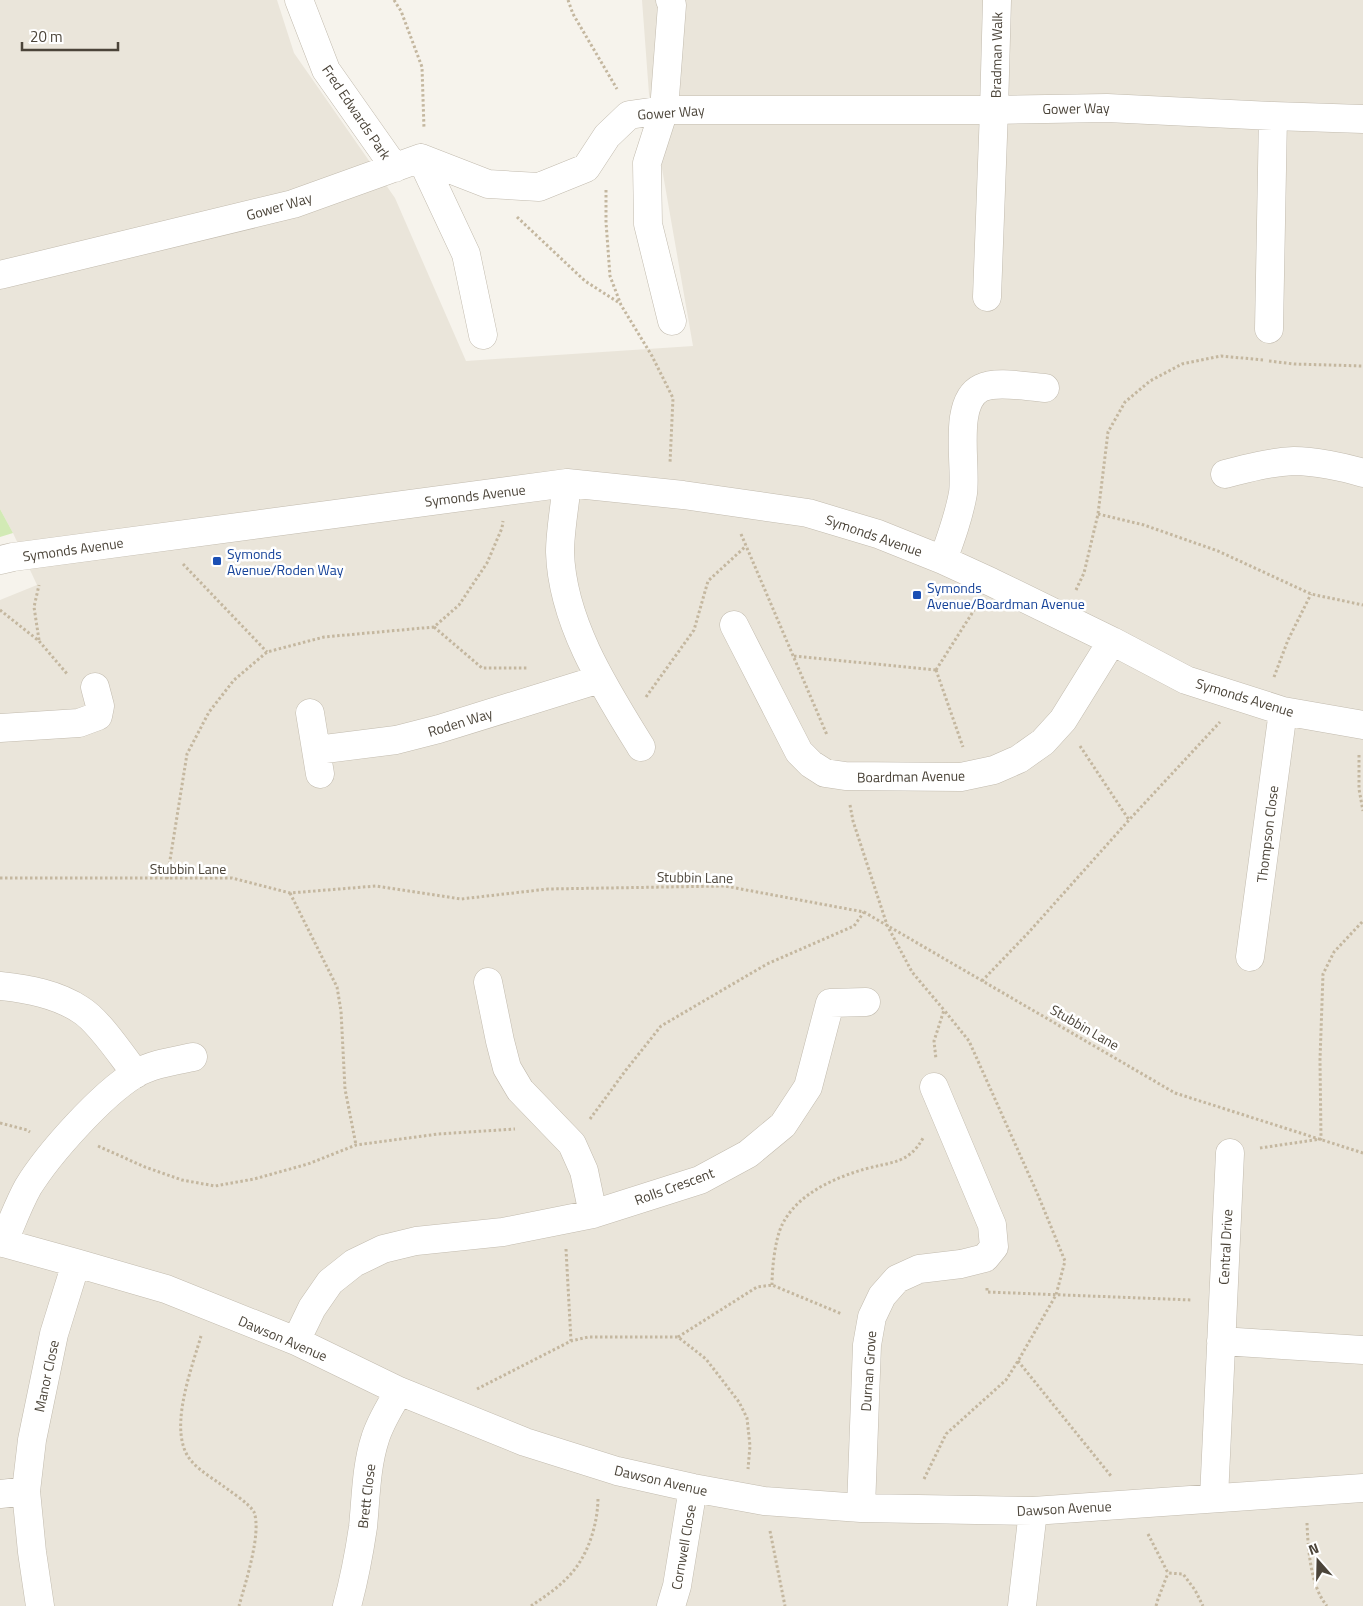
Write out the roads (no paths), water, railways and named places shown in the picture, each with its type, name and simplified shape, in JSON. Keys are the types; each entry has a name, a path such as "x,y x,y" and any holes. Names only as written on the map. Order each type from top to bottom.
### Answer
{"street":[{"name":"Fred Edwards Park","path":"298,0 326,70 395,168"},
{"path":"670,0 672,5 664,110 647,163 648,224 672,321"},
{"name":"Bradman Walk","path":"987,297 997,0"},
{"name":"Gower Way","path":"0,276 293,204 422,158 488,184 539,187 586,168 607,136 629,115 664,110 1106,108 1273,116 1363,118"},
{"path":"1268,329 1273,116"},
{"path":"422,158 466,254 483,335"},
{"path":"943,560 958,516 963,491 964,412 970,397 979,389 992,384 1045,388"},
{"path":"1225,474 1260,465 1295,461 1345,468 1363,473"},
{"path":"567,484 560,551 563,578 570,608 600,679 641,746"},
{"name":"Symonds Avenue","path":"0,560 13,556 507,490 567,484 668,493 808,513 878,534 991,582 1112,641 1186,680 1275,708 1361,725"},
{"name":"Boardman Avenue","path":"734,624 800,752 811,764 825,773 845,776 961,778 994,770 1019,759 1043,742 1063,720 1112,641"},
{"name":"Roden Way","path":"310,713 319,762 440,729 600,679"},
{"path":"0,728 79,723 98,716 100,706 95,687"},
{"name":"Thompson Close","path":"1250,957 1275,708"},
{"path":"488,982 507,1068 520,1090 572,1144 584,1171 593,1214"},
{"path":"0,986 30,990 56,998 81,1010 100,1028 136,1074"},
{"name":"Rolls Crescent","path":"296,1341 312,1308 330,1282 354,1263 383,1249 416,1241 503,1232 593,1214 700,1180 748,1154 783,1125 808,1087 830,1003 866,1002"},
{"path":"1,1243 28,1187 51,1156 106,1097 136,1074 162,1063 193,1057"},
{"name":"Durnan Grove","path":"861,1508 867,1344 872,1318 882,1296 897,1279 918,1269 961,1264 985,1258 994,1247 992,1225 934,1087"},
{"name":"Central Drive","path":"1214,1498 1230,1153"},
{"name":"Dawson Avenue","path":"1,1243 166,1289 296,1341 399,1391 525,1442 616,1471 693,1488 755,1499 861,1508 1032,1511 1363,1488"},
{"name":"Manor Close","path":"40,1606 32,1552 13,1492 32,1440 54,1334 76,1263"},
{"path":"1221,1341 1363,1350"},
{"name":"Brett Close","path":"347,1606 356,1574 363,1526 367,1475 374,1440 383,1418 399,1391"},
{"name":"Cornwell Close","path":"671,1606 677,1586 693,1488"},
{"path":"1022,1606 1032,1511"}],"place":[{"name":"Symonds Avenue/Roden Way","path":"217,561"},
{"name":"Symonds Avenue/Boardman Avenue","path":"917,595"}]}
